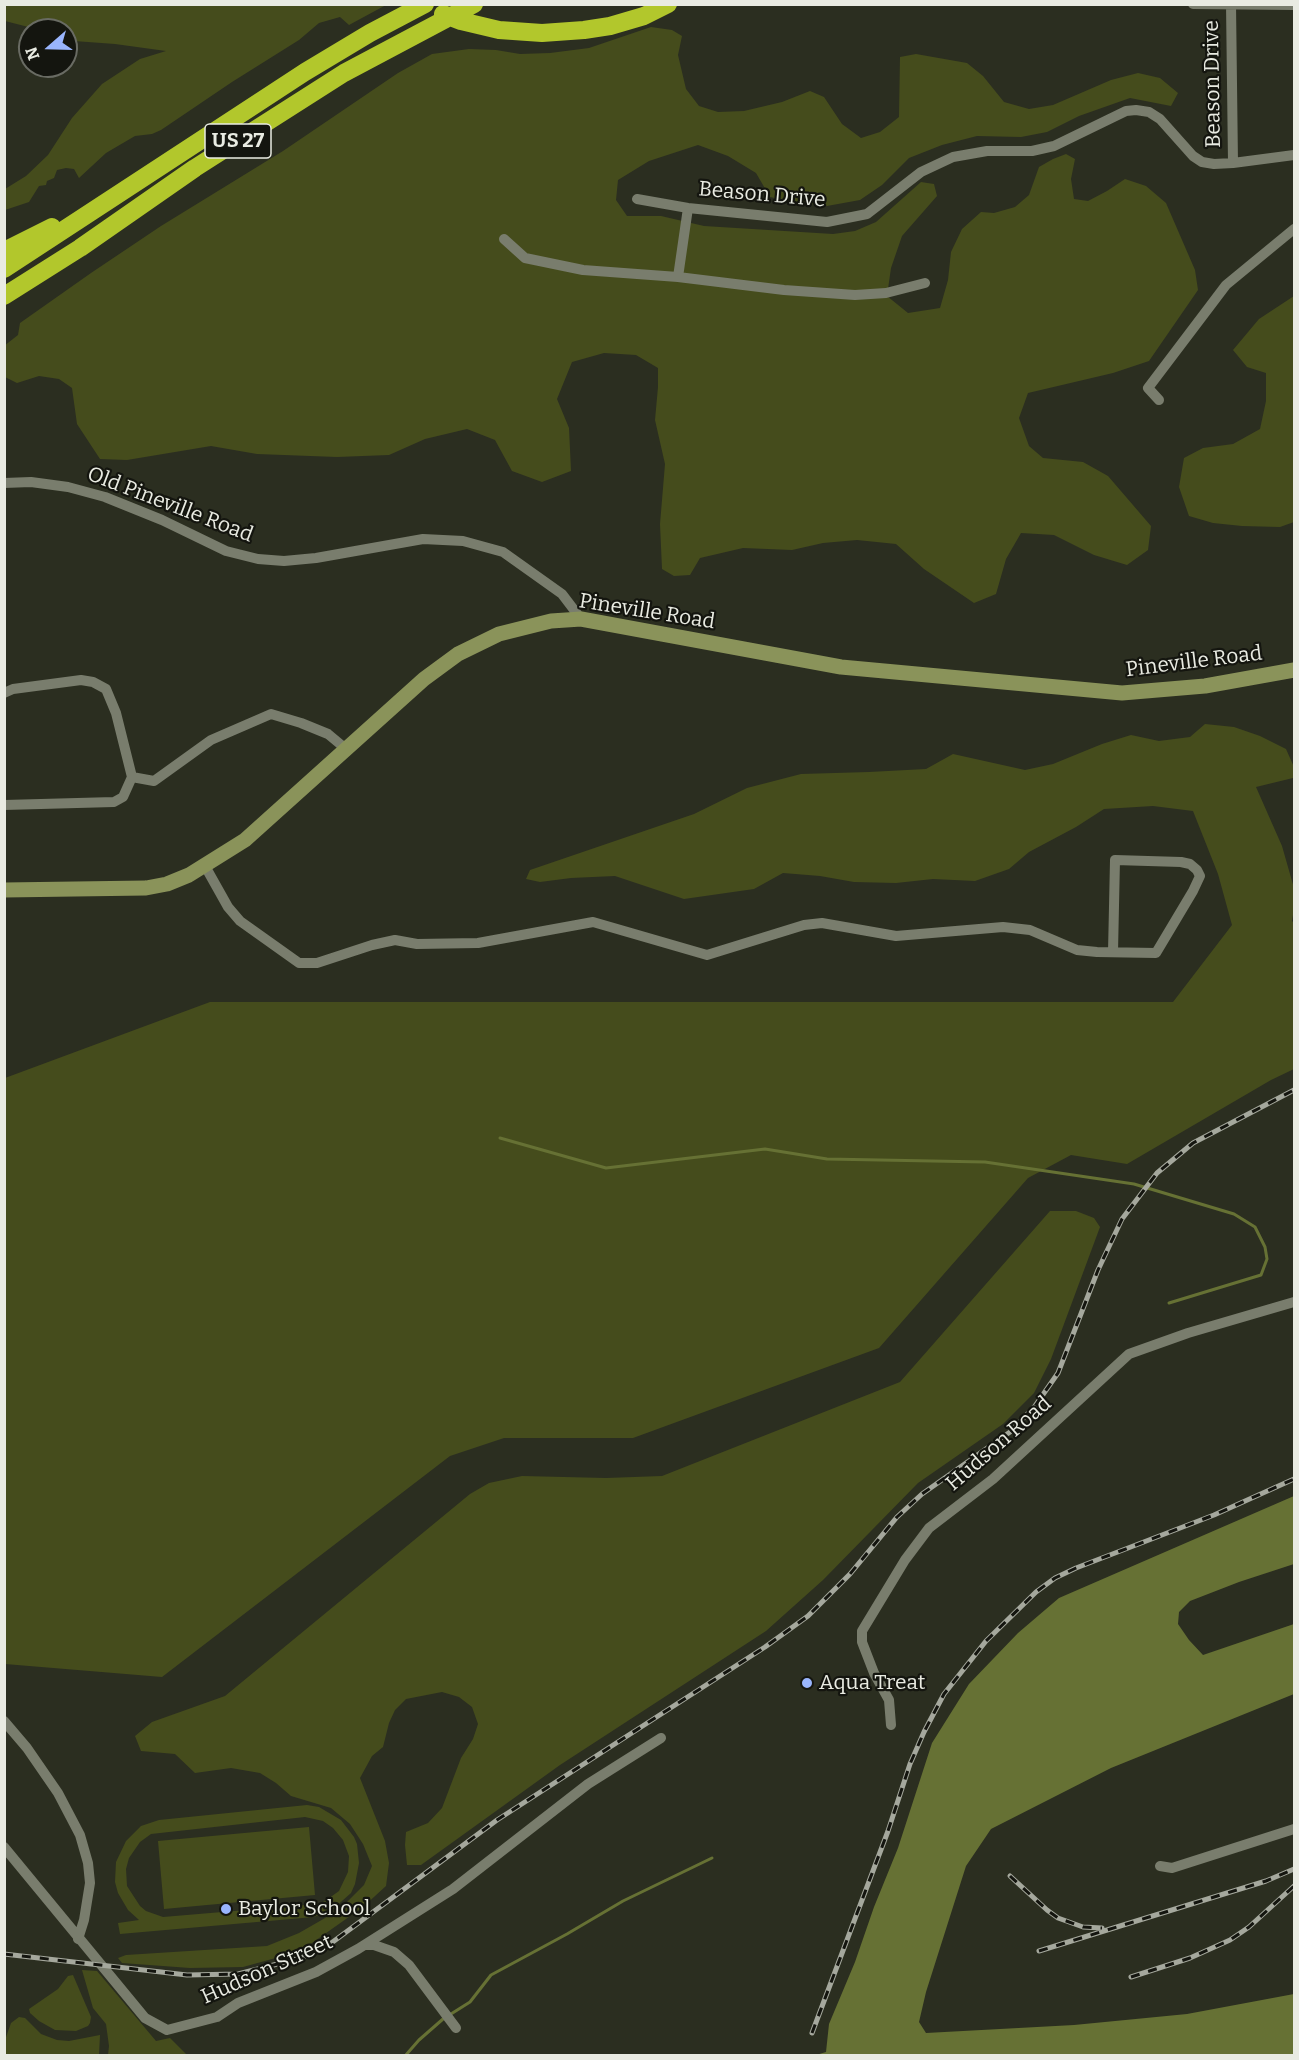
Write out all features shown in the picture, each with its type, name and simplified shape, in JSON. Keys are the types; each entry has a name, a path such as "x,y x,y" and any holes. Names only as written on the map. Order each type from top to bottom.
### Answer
{"highway":[{"path":"419,4 461,21 489,27 542,33 610,26 644,16 668,4"},
{"name":"US 27","path":"4,270 305,72 370,33 425,4"},
{"name":"US 27","path":"4,296 80,248 195,168 344,73 474,4"},
{"path":"4,251 97,207"},
{"path":"4,309 80,248"}],"main road":[{"name":"Pineville Road","path":"4,890 146,888 167,884 205,866 245,840 424,679 458,654 499,634 551,621 582,620 841,667 1122,693 1205,686 1294,670"}],"street":[{"path":"1193,4 1294,5"},
{"name":"Beason Drive","path":"1231,5 1233,163"},
{"name":"Beason Drive","path":"637,199 688,208 827,222 867,214 921,172 953,157 987,151 1032,151 1054,146 1126,111 1136,110 1149,112 1160,119 1193,156 1202,162 1233,163 1294,155"},
{"path":"678,277 688,208"},
{"path":"1159,400 1148,388 1226,285 1294,229"},
{"path":"504,239 525,258 583,270 855,295 886,294 925,284"},
{"name":"Old Pineville Road","path":"4,483 31,482 68,487 105,497 162,520 226,551 258,559 284,561 316,558 423,539 463,541 503,552 562,594 582,620"},
{"path":"4,693 13,688 81,680 93,682 106,689 116,713 132,777 123,797 114,802 4,805"},
{"path":"132,777 154,781 211,740 271,714 328,734 346,750"},
{"path":"205,866 228,907 240,921 299,963 317,963 395,940 417,944 478,943 593,922 707,955 804,925 822,923 896,936 1003,927 1030,930 1077,950 1113,952 1156,953 1193,891 1200,876 1197,870 1190,864 1181,862 1115,861 1113,952"},
{"name":"Hudson Road","path":"891,1725 889,1700 874,1673 862,1642 862,1631 905,1560 929,1528 993,1479 1129,1354 1188,1333 1294,1302"},
{"path":"4,1721 27,1748 58,1793 80,1835 88,1863 90,1883 84,1920 78,1939"},
{"name":"Hudson Street","path":"4,1847 145,2018 167,2030 217,2016 238,2003 316,1972 365,1945 487,1864 588,1784 661,1738"},
{"path":"1160,1866 1172,1868 1294,1829"},
{"path":"365,1945 374,1945 394,1952 409,1965 456,2028"}],"shaded area":[{"path":"5,4 386,4 349,25 340,17 319,23 299,40 161,130 152,134 135,136 123,143 106,153 79,178 74,169 57,170 54,178 47,181 46,185 39,186 29,202 5,210 5,189 26,176 48,155 72,118 102,84 140,59 166,51 78,41 78,18 18,18 18,24 5,21"},
{"path":"651,27 672,30 682,36 678,55 686,89 699,106 718,112 744,111 782,102 810,91 824,97 842,124 861,138 880,132 899,117 900,57 916,54 967,63 983,76 1004,102 1029,109 1053,105 1111,80 1138,73 1160,78 1178,93 1171,106 1130,98 1079,116 1047,132 1021,137 977,136 942,145 909,158 882,185 860,200 827,206 770,197 756,173 728,156 698,145 649,161 618,180 616,200 627,216 661,216 704,226 833,234 855,231 876,222 921,182 934,184 937,196 902,236 891,268 887,296 908,313 940,308 948,280 951,252 962,229 981,212 994,213 1015,207 1029,195 1039,167 1053,159 1066,154 1075,159 1071,179 1074,199 1088,201 1125,179 1146,186 1166,203 1195,270 1198,290 1149,361 1113,373 1028,393 1019,418 1029,446 1043,458 1083,462 1108,476 1151,526 1148,550 1127,565 1094,555 1054,535 1021,533 1006,559 996,594 974,603 924,569 896,544 857,540 823,543 792,550 743,548 700,558 690,575 674,576 662,569 660,524 665,464 655,420 658,368 636,355 604,353 572,362 557,399 569,428 571,471 542,482 512,471 495,440 467,429 425,439 389,455 337,457 257,454 211,446 127,460 100,459 77,424 72,388 59,379 39,376 17,383 5,377 4,346 18,335 20,323 161,226 283,151 398,73 432,54 469,49 520,54 550,53 589,48"},
{"path":"1294,296 1294,522 1280,527 1242,526 1213,523 1189,516 1179,487 1184,458 1203,448 1233,444 1260,429 1266,401 1266,373 1247,367 1233,350 1259,319"},
{"path":"1205,724 1234,727 1260,736 1286,749 1294,767 1293,778 1256,787 1282,846 1294,888 1292,921 1294,923 1294,1069 1271,1080 1127,1164 1071,1155 1028,1178 879,1348 633,1438 504,1438 450,1456 162,1677 5,1664 5,1078 210,1002 1173,1002 1232,925 1218,874 1193,811 1153,806 1104,809 1029,852 1009,869 975,881 933,879 896,883 854,882 783,873 754,889 684,899 615,876 540,882 526,879 530,870 694,814 747,788 801,774 926,769 953,754 1025,770 1053,764 1131,735 1159,741 1190,737"},
{"path":"1050,1211 1076,1211 1094,1218 1100,1227 1051,1359 1034,1393 1003,1424 918,1483 823,1580 766,1631 560,1765 421,1865 407,1865 406,1832 428,1823 442,1808 461,1758 473,1739 478,1724 472,1707 459,1697 442,1692 406,1699 395,1710 383,1747 372,1756 360,1778 385,1841 389,1863 386,1886 363,1907 312,1943 283,1956 243,1967 190,1968 122,1963 118,1958 126,1955 267,1946 299,1933 339,1910 364,1885 372,1866 363,1844 350,1824 331,1808 291,1796 260,1773 231,1768 195,1773 175,1754 141,1751 135,1736 152,1722 225,1696 470,1494 489,1483 522,1476 606,1478 662,1476 900,1382"},
{"path":"1294,1496 1294,1564 1190,1601 1179,1612 1178,1624 1203,1655 1294,1624 1294,1694 1111,1768 991,1829 966,1866 926,1992 919,2022 926,2033 1074,2025 1187,2014 1294,1994 1294,2055 816,2055 826,2052 829,2024 898,1848 932,1743 969,1684 1018,1633 1059,1598"},
{"path":"307,1805 319,1807 341,1820 354,1837 359,1863 355,1884 351,1893 333,1909 314,1917 120,1934 118,1923 139,1920 128,1910 118,1893 115,1882 116,1862 126,1841 141,1826 159,1820","holes":["305,1817 323,1821 333,1828 343,1840 349,1856 348,1872 339,1891 317,1904 163,1917 146,1911 140,1906 127,1886 126,1869 129,1858 140,1842 151,1834"]},
{"path":"309,1827 315,1895 164,1909 158,1841"},
{"path":"82,1970 97,1971 156,2041 170,2038 187,2055 108,2055 106,2024 93,2008"},
{"path":"73,1975 91,2017 90,2023 76,2031 55,2030 39,2021 29,2009 58,1989 68,1976"},
{"path":"19,2017 25,2018 41,2034 57,2040 69,2041 100,2035 99,2055 5,2055 5,2040 11,2023"}],"waterway":[{"path":"500,1138 606,1168 765,1149 827,1159 985,1162 1134,1184 1234,1214 1255,1227 1265,1247 1267,1259 1261,1275 1169,1303"},
{"path":"405,2056 443,2019 470,2002 491,1975 623,1901 712,1858"}],"railway":[{"path":"4,1954 187,1975 238,1974 301,1958 330,1944 497,1820 765,1647 808,1616 850,1574 897,1517 922,1494 1010,1432 1035,1406 1058,1373 1098,1270 1122,1219 1157,1173 1193,1143 1294,1090"},
{"path":"812,2033 888,1831 910,1764 924,1732 944,1694 986,1641 1036,1592 1055,1578 1214,1515 1294,1479"},
{"path":"1039,1951 1266,1881 1294,1869"},
{"path":"1010,1876 1058,1918 1083,1927 1102,1928"},
{"path":"1131,1977 1190,1958 1230,1940 1249,1927 1294,1886"}],"place":[{"name":"Aqua Treat","path":"807,1683"},
{"name":"Baylor School","path":"226,1909"}]}
